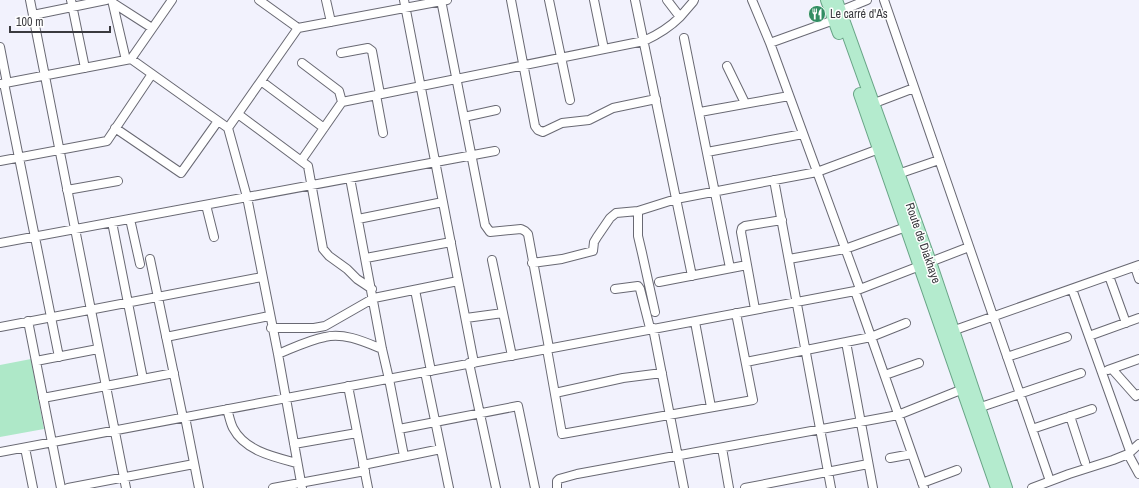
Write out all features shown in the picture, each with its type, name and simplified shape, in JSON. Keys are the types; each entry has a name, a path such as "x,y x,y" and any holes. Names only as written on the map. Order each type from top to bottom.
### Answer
{"main road":[{"name":"Route de Diakhaye","path":"828,0 837,10 898,174 963,389 997,488"},
{"name":"Route de Diakhaye","path":"837,10 879,149 906,227 925,264 952,331 1006,488"}],"street":[{"path":"30,0 126,488"},
{"path":"4,84 128,59 172,0"},
{"path":"259,0 298,28"},
{"path":"326,0 331,22"},
{"path":"228,128 298,28 331,22 405,4 443,0 464,117 487,229 490,232 521,229 525,230 528,234 562,434 753,400 736,313"},
{"path":"511,0 535,126 538,130 543,132 562,123 589,120 613,108 656,99"},
{"path":"549,0 570,100"},
{"path":"594,0 604,48"},
{"path":"635,0 692,276"},
{"path":"667,0 680,17"},
{"path":"301,161 342,102 644,41 658,35 672,26 694,0"},
{"path":"752,0 770,43 845,249 871,337 923,485 957,470"},
{"path":"770,43 837,10 867,0"},
{"path":"884,0 1050,481"},
{"path":"33,15 72,3 110,1 152,28"},
{"path":"110,1 128,59 152,74 228,128 247,197 269,316 278,354 301,485"},
{"path":"72,3 85,68"},
{"path":"405,4 466,318 480,414 496,488"},
{"path":"684,38 730,268"},
{"path":"0,47 4,84 59,357"},
{"path":"341,53 368,48 372,51 383,133"},
{"path":"302,63 339,91 342,102"},
{"path":"727,66 745,103"},
{"path":"0,161 107,141 152,74"},
{"path":"261,81 324,128"},
{"path":"872,104 914,88"},
{"path":"700,112 789,96"},
{"path":"464,117 496,110"},
{"path":"238,114 308,166 323,249 329,256 347,269 357,279 372,289"},
{"path":"116,128 180,173 218,121"},
{"path":"707,152 803,134"},
{"path":"532,263 562,259 593,251 594,242 597,237 610,218 616,213 638,211 676,199 816,172 879,149"},
{"path":"0,243 495,151"},
{"path":"898,174 939,160"},
{"path":"350,178 404,456"},
{"path":"774,180 831,488"},
{"path":"67,190 118,181"},
{"path":"358,219 443,202"},
{"path":"206,205 214,237"},
{"path":"638,211 639,244 655,312"},
{"path":"130,219 140,264"},
{"path":"755,309 741,232 742,228 782,220"},
{"path":"112,222 143,379"},
{"path":"789,259 845,249 906,227"},
{"path":"366,258 451,242"},
{"path":"0,452 512,356 652,328 695,322 857,290 969,247"},
{"path":"150,259 199,488"},
{"path":"492,260 512,356"},
{"path":"659,282 747,265"},
{"path":"952,331 1137,266 1139,279"},
{"path":"1108,276 1126,323"},
{"path":"0,327 262,277"},
{"path":"272,328 314,328 325,326 374,298 458,281"},
{"path":"615,290 638,286 640,289 652,328 662,373 684,488"},
{"path":"1072,289 1129,452 1139,474"},
{"path":"415,290 436,422 449,488"},
{"path":"466,318 503,313"},
{"path":"166,337 269,316"},
{"path":"1089,336 1139,318"},
{"path":"28,321 60,488"},
{"path":"695,322 711,407"},
{"path":"746,362 871,337 906,323"},
{"path":"325,326 326,336"},
{"path":"278,354 326,336 352,338 382,349"},
{"path":"1007,357 1067,337"},
{"path":"846,342 873,488"},
{"path":"36,361 98,349"},
{"path":"1102,372 1139,359"},
{"path":"885,375 919,363"},
{"path":"1112,369 1136,396 1139,394"},
{"path":"43,398 174,373"},
{"path":"555,392 623,378 662,373"},
{"path":"978,408 1081,373"},
{"path":"348,386 368,488"},
{"path":"557,488 557,481 564,478 898,414 963,389"},
{"path":"399,429 518,406 535,488"},
{"path":"227,409 233,428 244,441 265,454 297,463"},
{"path":"1032,429 1092,409"},
{"path":"1070,416 1085,462"},
{"path":"294,444 357,433"},
{"path":"1032,488 1113,460 1129,452 1139,444"},
{"path":"25,448 33,488"},
{"path":"722,448 730,488"},
{"path":"273,488 301,485 404,456 441,449"},
{"path":"890,458 912,454"},
{"path":"68,488 194,464"},
{"path":"745,488 768,486 868,464"}],"green space":[{"path":"31,359 44,429 0,437 0,365"}],"place":[{"name":"Le carré d'As","path":"817,14"}]}
